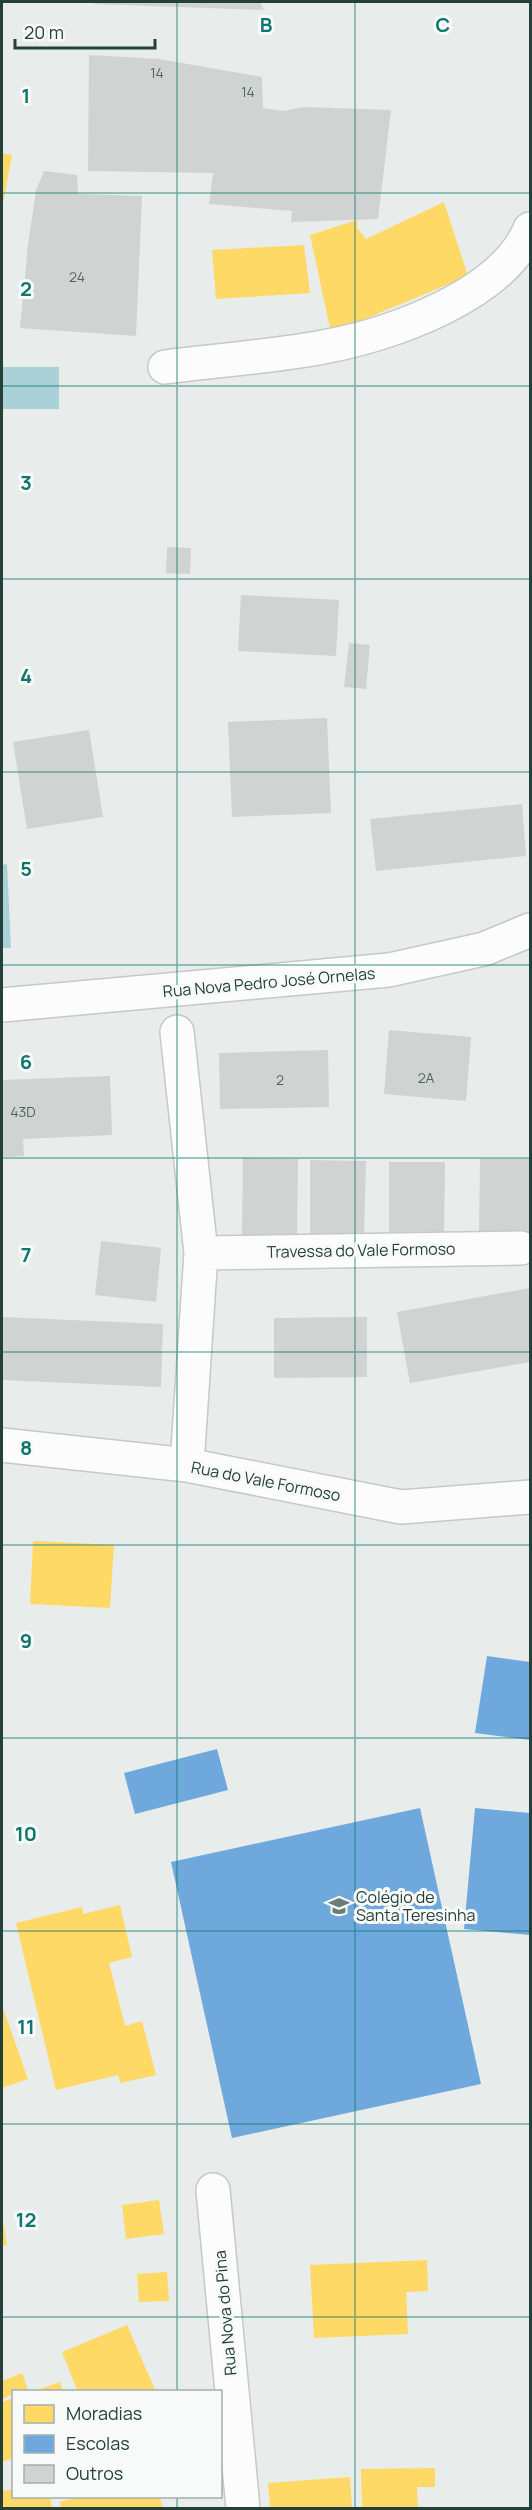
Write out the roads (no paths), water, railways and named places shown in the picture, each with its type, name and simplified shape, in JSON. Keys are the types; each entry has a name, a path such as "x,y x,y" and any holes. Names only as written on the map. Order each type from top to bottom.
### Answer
{"street":[{"path":"165,367 324,347 398,326 466,297 494,276 531,229"},
{"name":"Rua Nova Pedro José Ornelas","path":"2,1005 389,970 484,949 531,930"},
{"path":"177,1032 201,1253 187,1465"},
{"name":"Travessa do Vale Formoso","path":"201,1253 521,1248"},
{"name":"Rua do Vale Formoso","path":"2,1445 187,1465 401,1507 531,1497"},
{"name":"Rua Nova do Pina","path":"213,2190 243,2508"}],"water":[{"path":"2,367 59,367 59,409 2,409"},
{"path":"7,864 11,948 2,948 2,865"}],"place":[{"name":"Colégio de Santa Teresinha","path":"339,1906"}]}
